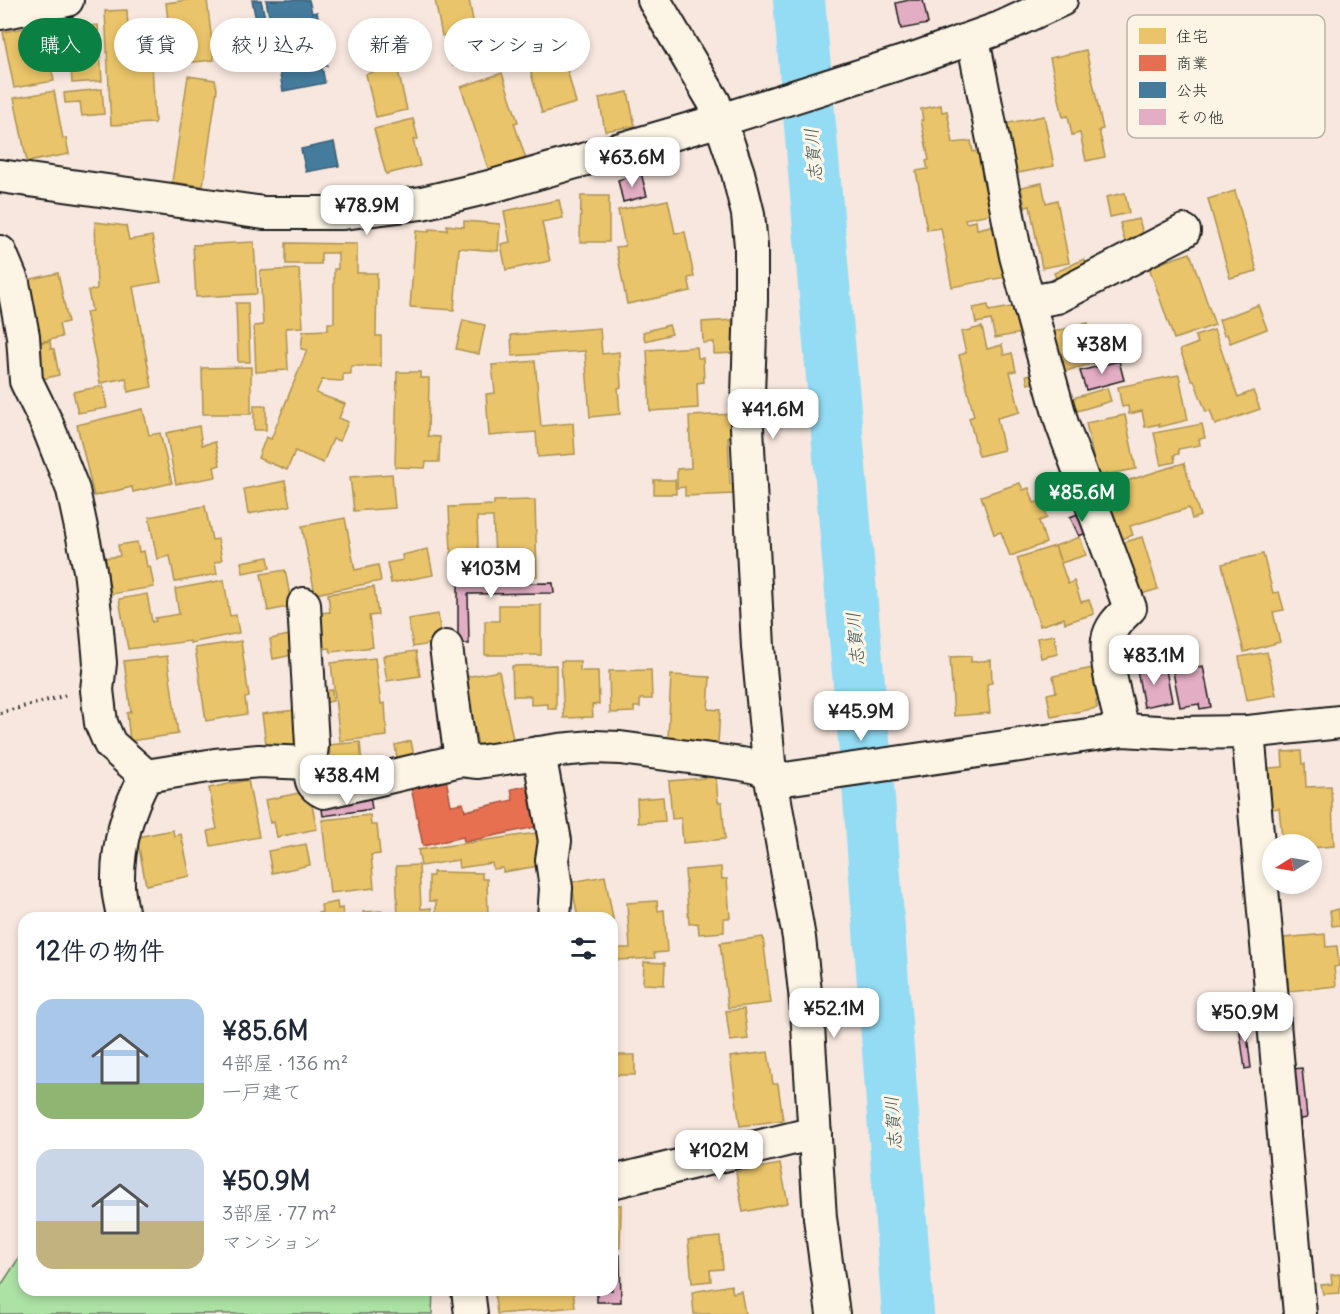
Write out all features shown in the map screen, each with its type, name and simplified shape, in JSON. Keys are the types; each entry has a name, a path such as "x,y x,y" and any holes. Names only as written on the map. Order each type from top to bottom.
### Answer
{"street":[{"path":"0,13 67,0"},
{"path":"654,0 706,86 734,116 738,173 746,204 751,246 747,427 755,602 807,1010 820,1218 833,1314"},
{"path":"0,176 254,212 343,213 373,210 454,196 734,116 973,39 1015,10 1061,0"},
{"path":"973,39 1016,256 1062,424 1130,608 1115,624 1108,638 1109,658 1123,730"},
{"path":"1029,302 1057,297 1184,231"},
{"path":"0,252 13,283 23,336 26,381 47,423 74,490 90,570 100,663 97,690 104,734 110,744 146,776"},
{"path":"304,604 312,745 311,780 315,788 324,792 461,760 478,762 592,747 620,748 742,764 778,776 1123,730 1176,733 1248,732 1340,722"},
{"path":"446,647 461,760"},
{"path":"1248,732 1300,1314"},
{"path":"539,753 555,841 552,860 556,888 554,912"},
{"path":"146,776 215,765 259,761 310,763"},
{"path":"122,912 118,885 123,827 133,799 146,776"},
{"path":"618,1181 815,1133"},
{"path":"469,1296 471,1314"}],"path":[{"path":"0,713 68,695 97,690"}],"green space":[{"path":"18,1259 18,1296 433,1296 432,1314 0,1314 0,1287"}],"building: 住宅":[{"path":"207,0 210,60 198,62 198,18 168,18 166,3"},
{"path":"435,0 469,0 473,18 444,18 444,36 442,36"},
{"path":"127,10 127,18 114,18 114,72 152,72 155,123 111,125 105,11"},
{"path":"18,29 18,72 52,72 54,81 14,88 3,32"},
{"path":"1086,50 1103,129 1099,130 1105,157 1086,161 1080,133 1072,135 1068,116 1063,117 1050,58"},
{"path":"71,72 101,72 102,81 72,83"},
{"path":"398,72 407,110 376,117 366,74"},
{"path":"531,72 568,72 576,103 542,113"},
{"path":"502,73 518,122 514,123 526,159 489,171 461,87"},
{"path":"188,76 215,80 217,89 203,186 172,182"},
{"path":"102,89 104,114 82,116 80,102 65,103 64,93"},
{"path":"54,91 63,139 66,138 69,154 27,162 14,98"},
{"path":"628,92 635,126 605,131 599,98"},
{"path":"941,105 942,112 947,111 953,143 971,141 973,152 980,150 990,214 965,219 966,223 976,221 977,229 996,225 1006,277 952,287 941,228 927,230 916,171 928,169 926,161 929,160 921,109"},
{"path":"1044,116 1054,166 1013,174 1004,124"},
{"path":"413,119 418,139 413,140 420,166 386,174 374,129"},
{"path":"1042,183 1046,203 1057,200 1069,263 1042,268 1030,206 1025,207 1021,187"},
{"path":"1235,191 1257,271 1230,278 1208,199"},
{"path":"1125,193 1129,213 1110,217 1106,197"},
{"path":"581,196 609,196 609,242 580,242"},
{"path":"559,200 563,218 542,222 550,261 506,270 501,244 510,242 504,211"},
{"path":"668,200 675,233 685,232 694,277 688,278 691,291 627,304 616,247 625,246 618,210"},
{"path":"1139,219 1147,249 1128,254 1120,223"},
{"path":"464,221 500,224 498,251 459,248 454,310 410,307 416,231 447,230 447,225 464,227"},
{"path":"95,222 126,226 129,240 152,236 161,282 133,287 152,387 128,392 126,378 100,383 86,312 92,311 88,291 97,289"},
{"path":"254,242 257,294 196,297 193,245"},
{"path":"286,243 357,244 357,273 377,273 376,336 381,336 381,366 351,366 351,374 343,374 343,381 322,380 316,393 345,404 339,418 348,422 340,441 333,439 323,463 295,451 287,470 258,458 266,437 271,439 307,350 301,349 303,331 328,330 328,323 334,323 334,269 338,269 338,253 321,253 321,264 286,264"},
{"path":"1190,253 1215,325 1174,339 1149,267"},
{"path":"1084,259 1090,272 1057,280 1054,273"},
{"path":"299,269 303,327 286,328 288,370 256,372 254,326 263,325 260,271"},
{"path":"58,273 68,322 59,324 62,337 40,342 27,280"},
{"path":"236,303 248,303 250,362 238,362"},
{"path":"988,305 989,311 1017,306 1022,333 995,338 991,320 976,323 973,308"},
{"path":"1258,305 1267,329 1230,343 1227,334 1224,335 1219,320"},
{"path":"463,320 485,325 479,354 456,349"},
{"path":"732,320 734,353 714,354 714,342 703,343 702,322"},
{"path":"1088,323 1098,362 1059,373 1049,333"},
{"path":"669,325 672,334 645,341 643,332"},
{"path":"982,327 987,349 1002,345 1004,355 1012,353 1016,371 1010,372 1020,412 997,418 1004,450 979,456 969,418 974,416 959,355 966,353 961,332"},
{"path":"600,328 602,354 619,352 620,414 590,417 585,351 512,356 511,335"},
{"path":"1214,330 1238,397 1253,391 1260,409 1215,425 1210,410 1206,412 1180,350 1198,343 1195,336"},
{"path":"50,341 51,349 54,349 59,375 42,379 34,344"},
{"path":"697,347 698,358 703,358 704,382 697,383 698,408 650,411 647,350"},
{"path":"535,361 541,426 573,423 575,454 538,457 536,432 489,436 486,394 495,393 492,365"},
{"path":"251,367 251,414 203,414 202,368"},
{"path":"397,372 420,372 420,378 429,378 428,436 440,437 439,462 426,462 425,468 395,467"},
{"path":"1033,374 1036,382 1028,384 1026,375"},
{"path":"1179,375 1188,420 1159,427 1159,424 1145,427 1142,411 1129,414 1128,406 1122,407 1118,387"},
{"path":"103,386 107,408 78,413 73,392"},
{"path":"1107,388 1111,401 1077,411 1073,398"},
{"path":"254,406 266,406 266,430 254,430"},
{"path":"143,409 149,435 160,433 172,483 133,492 132,487 94,496 77,425"},
{"path":"737,414 737,437 728,437 730,484 735,484 735,494 685,496 685,487 677,488 677,469 691,468 689,416"},
{"path":"1125,415 1136,469 1097,476 1086,423"},
{"path":"1202,424 1205,438 1199,439 1200,445 1178,449 1179,454 1174,455 1175,462 1161,465 1154,433"},
{"path":"199,426 202,445 215,442 220,465 214,467 216,477 176,484 166,433"},
{"path":"1184,463 1200,516 1192,519 1189,508 1130,526 1133,535 1115,541 1098,485 1116,480 1117,484"},
{"path":"1066,472 1076,499 1052,508 1042,481"},
{"path":"392,474 395,508 354,511 350,477"},
{"path":"654,480 675,480 676,494 654,494"},
{"path":"285,481 290,506 248,514 244,489"},
{"path":"1020,483 1023,490 1029,488 1034,503 1041,501 1047,518 1039,521 1046,543 1010,556 1001,532 994,534 981,496"},
{"path":"535,500 537,576 496,577 493,517 477,517 479,573 452,574 449,507 494,505 494,501"},
{"path":"205,506 212,540 218,539 222,560 215,562 217,574 175,582 170,556 157,559 149,517"},
{"path":"345,518 355,570 378,565 381,581 315,594 302,526"},
{"path":"1080,537 1086,555 1061,563 1055,546"},
{"path":"1142,537 1158,589 1138,595 1122,543"},
{"path":"137,542 139,552 144,551 147,567 150,566 154,587 111,594 105,558 120,556 118,545"},
{"path":"1055,546 1068,584 1074,581 1081,602 1089,600 1094,614 1065,623 1064,618 1040,626 1017,558"},
{"path":"428,549 433,575 391,583 387,563 403,560 402,555"},
{"path":"1263,554 1273,593 1279,592 1284,610 1273,612 1280,642 1244,652 1222,564"},
{"path":"268,557 270,568 243,573 241,562"},
{"path":"285,570 292,606 268,611 261,574"},
{"path":"224,580 230,616 236,615 239,633 190,643 190,641 128,649 119,599 147,594 152,622 156,621 155,618 179,614 175,589"},
{"path":"374,587 378,615 369,616 373,647 331,652 330,648 322,649 319,630 322,629 320,613 330,612 328,594"},
{"path":"499,605 541,605 541,655 485,655 485,621 499,621"},
{"path":"438,614 442,642 413,647 408,619"},
{"path":"294,634 298,654 273,659 270,639"},
{"path":"1054,635 1058,654 1041,658 1037,638"},
{"path":"241,641 249,697 245,698 247,714 206,721 195,648"},
{"path":"416,651 420,676 387,681 383,656"},
{"path":"1267,652 1276,695 1247,700 1239,657"},
{"path":"167,656 178,734 130,741 127,713 131,712 124,661"},
{"path":"971,656 971,662 991,660 992,683 987,684 990,713 954,716 950,657"},
{"path":"375,658 381,704 385,703 387,736 340,741 331,663"},
{"path":"561,661 580,661 580,671 598,671 599,704 592,705 593,717 564,718"},
{"path":"556,665 556,709 548,709 548,704 531,705 531,696 513,696 512,666"},
{"path":"1098,667 1101,700 1096,701 1097,708 1051,717 1047,694 1056,692 1053,676"},
{"path":"651,670 652,699 640,699 640,707 634,707 634,712 610,713 609,671"},
{"path":"499,671 514,744 479,751 465,677"},
{"path":"671,675 710,677 708,709 720,710 718,743 668,740"},
{"path":"332,690 333,701 323,703 321,691"},
{"path":"295,710 300,746 267,751 262,714"},
{"path":"411,741 415,761 398,764 395,745"},
{"path":"360,742 363,774 337,777 336,771 332,772 329,745"},
{"path":"1301,751 1302,764 1305,764 1306,787 1331,786 1334,846 1322,847 1322,834 1282,834 1279,808 1272,809 1269,768 1283,767 1282,752"},
{"path":"716,777 718,802 722,802 725,839 683,843 681,818 672,819 669,781"},
{"path":"248,780 259,837 211,846 208,831 217,829 209,788"},
{"path":"309,791 317,829 277,837 274,822 270,823 265,800"},
{"path":"663,797 665,821 638,823 637,799"},
{"path":"370,815 371,825 377,825 380,854 371,855 374,888 330,893 322,820"},
{"path":"173,830 174,836 181,834 190,876 146,885 137,837"},
{"path":"536,833 538,845 546,843 538,866 503,872 503,868 493,869 492,863 459,868 458,860 421,866 418,850"},
{"path":"306,844 310,865 272,873 268,851"},
{"path":"419,865 421,909 431,908 431,912 398,912 396,866"},
{"path":"721,867 722,879 727,879 730,918 724,918 724,932 699,934 698,923 689,924 685,870"},
{"path":"433,872 482,873 482,879 487,879 488,912 436,912 436,901 429,901 429,876 433,876"},
{"path":"605,876 612,912 577,912 571,882"},
{"path":"657,901 658,911 664,910 667,952 654,953 655,958 618,960 618,948 630,948 627,903"},
{"path":"337,902 338,909 342,908 343,912 322,912 321,905"},
{"path":"1339,909 1340,925 1332,926 1330,911"},
{"path":"1325,934 1326,947 1337,946 1339,966 1334,967 1336,986 1289,991 1284,938"},
{"path":"763,937 771,1003 728,1008 720,943"},
{"path":"644,962 665,963 664,985 643,984"},
{"path":"744,1009 748,1039 730,1041 726,1011"},
{"path":"768,1052 773,1084 778,1084 783,1120 740,1126 730,1057"},
{"path":"618,1055 635,1055 635,1075 618,1075"},
{"path":"780,1164 788,1203 743,1212 736,1172"},
{"path":"618,1205 621,1205 620,1248 618,1248"},
{"path":"720,1237 723,1269 710,1270 711,1281 692,1283 688,1240"},
{"path":"1340,1274 1340,1293 1323,1294 1321,1285 1332,1284 1331,1275"},
{"path":"731,1285 733,1293 741,1291 745,1314 694,1314 692,1292"},
{"path":"495,1296 574,1296 575,1307 497,1314"}],"building: 商業":[{"path":"446,779 451,805 463,803 465,811 513,800 511,789 537,784 545,825 464,842 463,837 423,846 411,787"}],"building: 公共":[{"path":"252,0 261,0 265,18 256,18"},
{"path":"266,0 309,0 312,13 317,12 318,18 269,18"},
{"path":"279,72 323,72 325,83 283,91"},
{"path":"334,142 339,166 306,172 301,149"}],"building: その他":[{"path":"923,0 928,24 901,29 896,3"},
{"path":"641,173 647,196 623,202 618,180"},
{"path":"1119,361 1124,380 1086,390 1080,371"},
{"path":"1085,511 1093,530 1079,536 1070,517"},
{"path":"553,583 554,593 468,594 469,644 458,644 458,584"},
{"path":"1165,665 1172,701 1144,707 1137,670"},
{"path":"1203,666 1211,707 1200,709 1199,704 1180,707 1173,672"},
{"path":"370,796 372,809 323,816 321,803"},
{"path":"1245,1018 1251,1068 1245,1069 1238,1019"},
{"path":"1302,1068 1307,1118 1297,1120 1292,1069"},
{"path":"618,1255 620,1255 621,1302 597,1302 597,1296 618,1296"}],"waterway":[{"name":"志賀川","path":"799,0 869,798 908,1314"}]}
